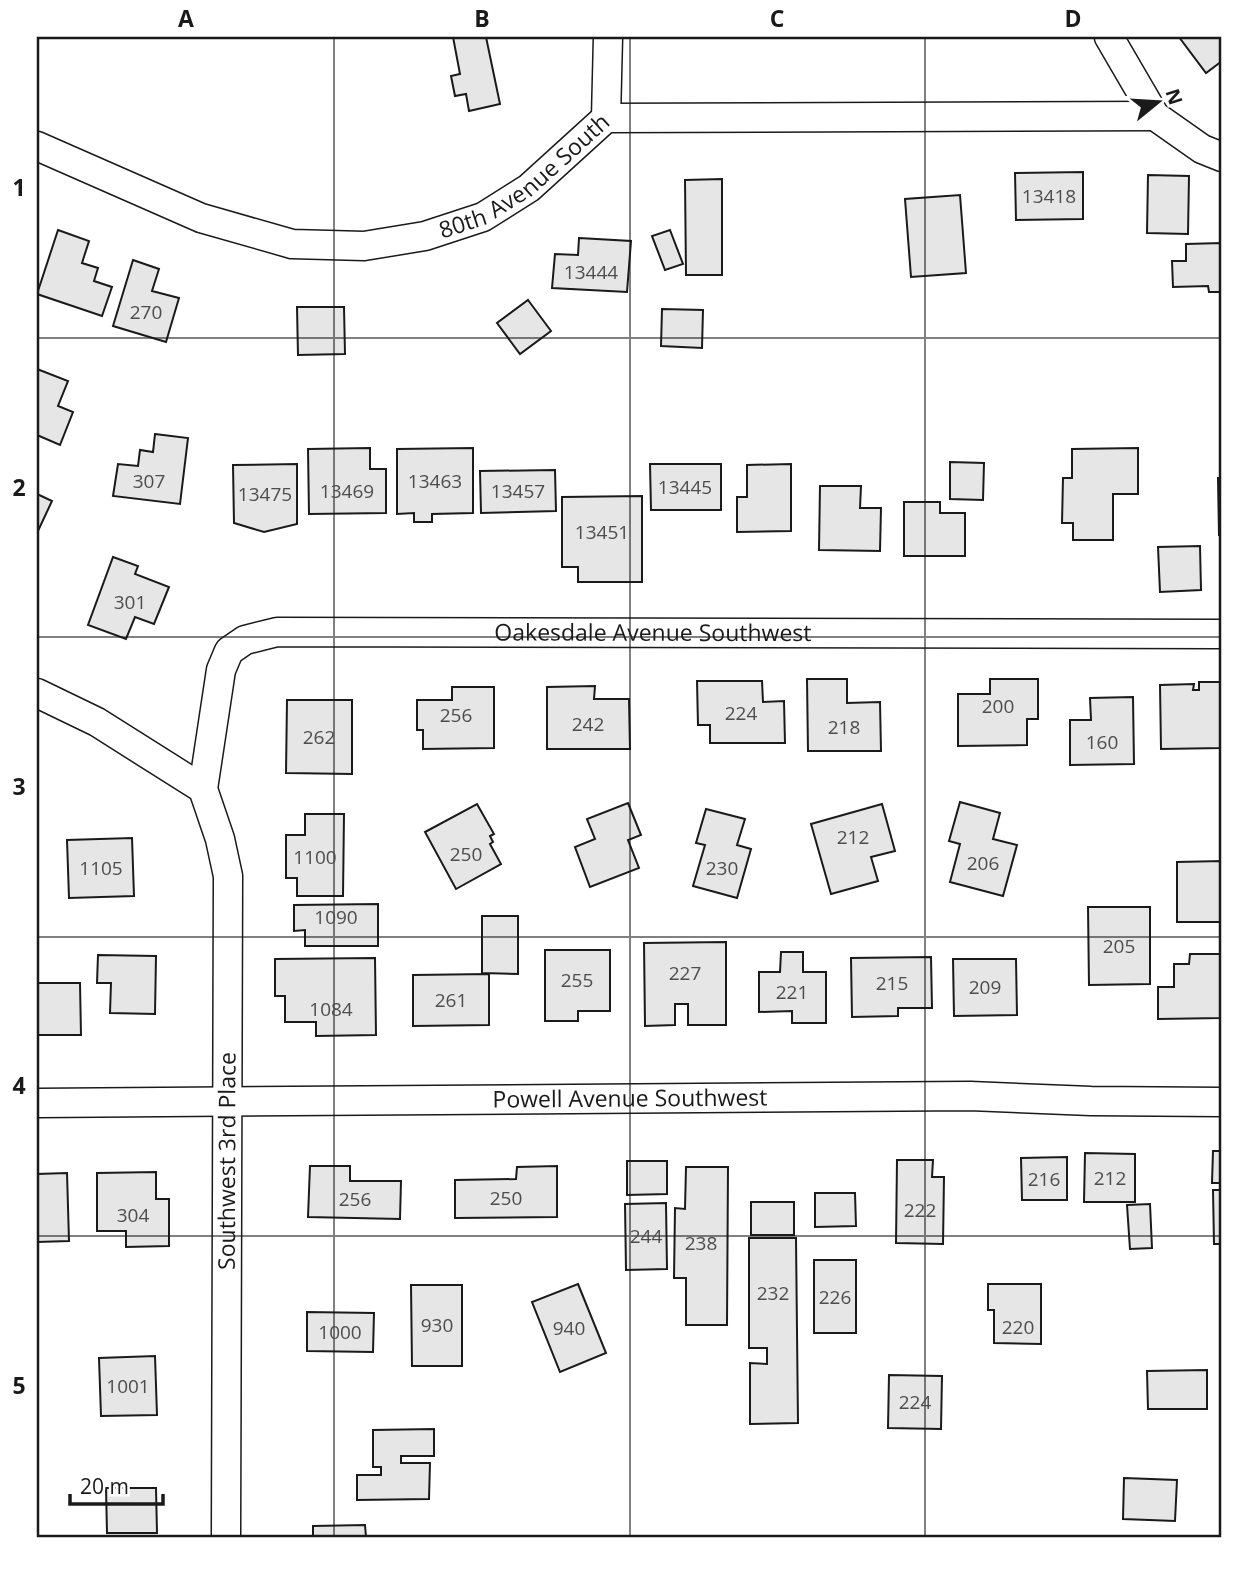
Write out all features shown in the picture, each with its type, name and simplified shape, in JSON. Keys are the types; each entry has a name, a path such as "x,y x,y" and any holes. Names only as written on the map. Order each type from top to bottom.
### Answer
{"street":[{"path":"606,118 608,37"},
{"path":"1110,37 1155,116 1202,149 1222,157"},
{"name":"80th Avenue South","path":"37,146 201,218 292,244 364,246 425,236 483,217 529,188 606,118 1155,116"},
{"name":"Oakesdale Avenue Southwest","path":"203,789 221,670 229,652 245,640 277,632 1222,634"},
{"path":"37,693 97,722 203,789"},
{"name":"Southwest 3rd Place","path":"203,789 220,839 228,876 226,1537"},
{"name":"Powell Avenue Southwest","path":"37,1103 970,1096 1091,1101 1222,1102"}],"building":[{"path":"453,37 486,37 500,104 469,111 466,94 455,96 451,76 460,74"},
{"path":"1179,37 1222,37 1222,61 1206,73"},
{"path":"1083,172 1083,219 1016,220 1015,173"},
{"path":"1148,175 1189,176 1188,234 1147,233"},
{"path":"722,179 722,275 686,275 685,180"},
{"path":"960,195 966,273 911,277 905,199"},
{"path":"58,230 89,241 82,263 98,268 94,281 112,287 102,316 37,294"},
{"path":"670,230 683,264 665,270 652,236"},
{"path":"579,238 631,241 627,292 552,288 555,254 578,255"},
{"path":"1222,243 1222,292 1209,292 1208,286 1173,287 1172,261 1186,261 1186,244"},
{"path":"133,260 159,269 152,291 179,298 166,342 113,326"},
{"path":"528,300 551,331 520,354 497,323"},
{"path":"297,307 344,307 345,354 298,355"},
{"path":"662,309 703,310 702,348 661,346"},
{"path":"37,369 68,381 58,406 73,412 60,445 37,435"},
{"path":"155,434 188,438 180,504 113,496 118,464 138,466 140,450 153,452"},
{"path":"370,448 370,469 386,469 386,513 309,514 308,449"},
{"path":"473,448 473,513 432,514 432,522 414,522 414,513 397,514 397,449"},
{"path":"1138,448 1138,494 1113,494 1113,540 1073,540 1073,523 1062,523 1063,478 1072,478 1072,449"},
{"path":"950,462 984,463 983,500 950,499"},
{"path":"297,464 297,524 264,532 234,523 233,465"},
{"path":"650,464 721,464 721,510 651,510"},
{"path":"791,464 791,531 737,532 737,497 747,497 747,465"},
{"path":"555,470 556,511 481,513 480,471"},
{"path":"1218,478 1222,478 1222,535 1219,535"},
{"path":"820,486 861,486 860,508 881,508 880,551 819,550"},
{"path":"37,494 52,501 37,533"},
{"path":"642,496 642,582 578,582 578,567 562,567 562,497"},
{"path":"904,502 940,502 940,513 965,513 965,556 904,556"},
{"path":"1200,546 1201,590 1160,592 1158,547"},
{"path":"113,557 138,566 135,574 169,587 154,624 135,617 126,639 88,625"},
{"path":"807,679 847,679 847,703 880,702 881,751 808,751"},
{"path":"990,679 1038,679 1038,719 1027,719 1027,745 958,746 958,694 990,694"},
{"path":"697,681 762,681 763,702 784,701 785,743 710,743 710,725 698,725"},
{"path":"1199,682 1222,682 1222,748 1161,749 1160,685 1194,684 1193,690 1199,690"},
{"path":"595,686 594,699 629,699 630,749 547,749 547,687"},
{"path":"452,687 494,687 494,748 423,749 423,730 417,730 417,700 452,700"},
{"path":"1133,697 1134,764 1070,765 1070,720 1091,720 1090,698"},
{"path":"287,700 352,700 352,774 286,773"},
{"path":"960,802 1000,813 993,839 1017,845 1003,896 950,882 960,844 949,841"},
{"path":"628,803 641,835 628,840 639,868 590,887 575,847 595,839 587,819"},
{"path":"477,804 494,834 490,836 493,842 490,844 501,864 456,889 425,832"},
{"path":"882,804 895,851 871,857 878,881 831,894 811,824"},
{"path":"706,809 745,819 737,845 751,849 737,898 693,886 705,845 696,843"},
{"path":"305,814 344,814 343,896 297,896 297,878 286,878 286,835 305,835"},
{"path":"132,838 134,896 69,898 67,840"},
{"path":"1222,861 1222,922 1177,922 1177,862"},
{"path":"378,904 378,946 305,946 305,930 294,931 294,905"},
{"path":"1088,907 1150,907 1150,984 1089,985"},
{"path":"482,916 518,916 518,974 482,973"},
{"path":"726,942 726,1025 688,1025 688,1004 675,1004 675,1025 645,1026 644,943"},
{"path":"545,950 610,950 610,1011 578,1011 578,1021 545,1021"},
{"path":"781,952 803,952 803,972 826,972 826,1023 792,1023 792,1011 759,1012 759,972 780,972"},
{"path":"1190,954 1222,954 1222,1018 1158,1019 1158,987 1174,987 1174,964 1189,964"},
{"path":"98,955 156,956 155,1014 110,1013 111,983 97,983"},
{"path":"931,957 932,1008 898,1008 898,1016 852,1017 851,958"},
{"path":"375,958 376,1035 316,1036 316,1022 285,1022 285,996 275,996 275,959"},
{"path":"953,959 1016,959 1017,1015 954,1016"},
{"path":"489,974 489,1025 413,1026 413,975"},
{"path":"37,983 80,983 81,1035 37,1035"},
{"path":"1213,1151 1222,1151 1222,1183 1212,1183"},
{"path":"1085,1153 1135,1154 1135,1202 1084,1202"},
{"path":"1067,1157 1067,1200 1022,1200 1021,1158"},
{"path":"897,1160 933,1160 932,1177 944,1177 943,1244 896,1243"},
{"path":"627,1161 667,1161 667,1194 627,1195"},
{"path":"310,1166 350,1166 350,1181 401,1181 400,1219 308,1217"},
{"path":"557,1166 557,1217 455,1218 455,1180 516,1179 517,1167"},
{"path":"686,1167 728,1167 727,1325 686,1325 686,1278 674,1278 675,1208 685,1209"},
{"path":"156,1172 156,1199 169,1199 169,1246 126,1247 126,1231 97,1231 97,1173"},
{"path":"67,1173 69,1241 37,1242 37,1174"},
{"path":"1213,1190 1222,1190 1222,1244 1214,1244"},
{"path":"815,1193 855,1193 856,1226 815,1227"},
{"path":"751,1202 794,1202 794,1235 751,1235"},
{"path":"666,1203 667,1269 626,1270 625,1204"},
{"path":"1150,1204 1152,1248 1130,1249 1127,1205"},
{"path":"749,1238 796,1238 798,1423 750,1424 750,1363 767,1364 767,1348 749,1348"},
{"path":"814,1260 856,1260 856,1333 814,1333"},
{"path":"578,1284 606,1353 560,1372 532,1302"},
{"path":"988,1284 1041,1284 1041,1344 994,1343 994,1310 988,1310"},
{"path":"411,1285 462,1285 462,1366 412,1366"},
{"path":"307,1312 374,1313 373,1352 307,1351"},
{"path":"155,1356 157,1415 101,1416 99,1358"},
{"path":"1207,1370 1207,1409 1148,1409 1147,1371"},
{"path":"889,1375 942,1376 941,1429 888,1428"},
{"path":"434,1429 434,1456 401,1456 401,1463 430,1463 429,1499 357,1500 357,1475 381,1475 381,1467 373,1467 373,1430"},
{"path":"1124,1478 1177,1480 1175,1521 1123,1519"},
{"path":"106,1488 156,1488 157,1533 107,1533"},
{"path":"365,1525 366,1537 313,1537 313,1526"}]}
